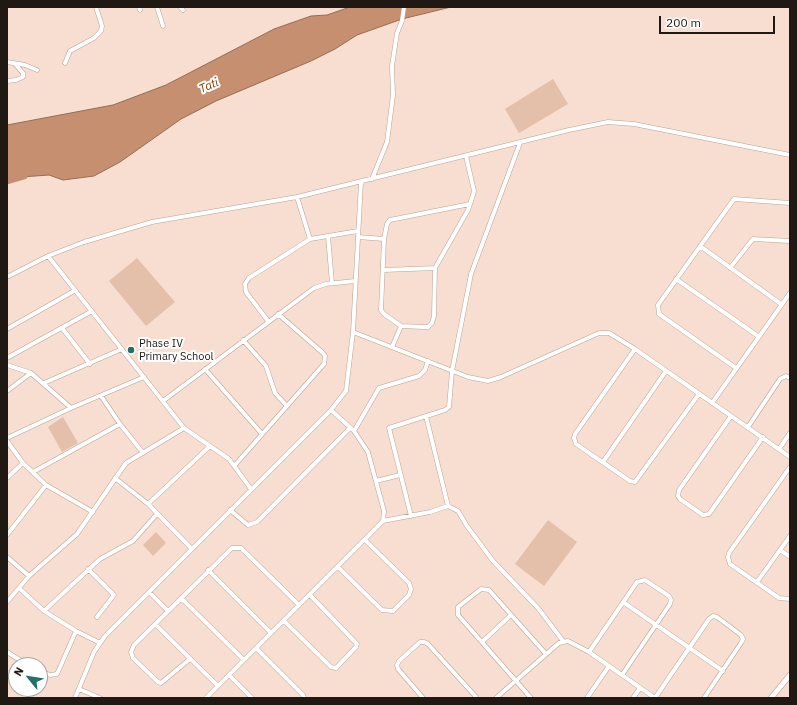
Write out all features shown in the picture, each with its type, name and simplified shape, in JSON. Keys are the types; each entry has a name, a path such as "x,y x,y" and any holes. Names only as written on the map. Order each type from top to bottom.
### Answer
{"street":[{"path":"65,63 70,51 94,38 101,31 102,26 96,7"},
{"path":"157,7 163,26"},
{"path":"372,179 387,142 393,95 392,66 397,33 402,21 404,7"},
{"path":"7,62 25,65 37,70"},
{"path":"7,81 16,80 23,77 23,74 16,64"},
{"path":"7,277 48,256 84,242 152,222 297,197 569,130 608,122 634,124 790,155"},
{"path":"411,516 390,428 445,410 449,407 449,389 452,371 472,274 520,143"},
{"path":"466,156 474,191 470,204 435,268 434,316 432,323 428,327 401,326 384,314 381,310 384,270 384,239 386,226 390,220 470,204"},
{"path":"75,698 100,643 230,510 331,410 343,396 348,384 353,332 361,182"},
{"path":"297,197 310,239"},
{"path":"736,368 659,314 657,308 676,279 734,199 790,203"},
{"path":"268,321 246,292 244,288 246,281 310,239 358,231"},
{"path":"328,236 332,283"},
{"path":"358,237 384,239"},
{"path":"730,268 753,239 790,241"},
{"path":"700,246 781,304"},
{"path":"48,256 74,291 92,311 184,428 227,457 235,465 251,489"},
{"path":"384,270 435,268"},
{"path":"676,279 758,336"},
{"path":"163,401 314,288 332,283 355,281"},
{"path":"7,329 74,291"},
{"path":"712,403 758,336 790,293"},
{"path":"7,358 92,311"},
{"path":"235,465 322,368 325,356 278,314"},
{"path":"392,347 401,326"},
{"path":"62,328 90,364"},
{"path":"353,332 452,371 478,380 488,381 501,377 599,333 612,334 790,457"},
{"path":"243,340 266,366 275,393 287,406"},
{"path":"44,383 122,349"},
{"path":"635,349 574,438 576,444 630,481 635,482 699,394"},
{"path":"230,510 248,525 257,522 352,430 379,388 419,376 424,370 428,361"},
{"path":"7,365 32,373 71,408"},
{"path":"205,369 262,434"},
{"path":"603,462 666,371"},
{"path":"7,391 32,373"},
{"path":"93,512 46,485 23,463 7,440 71,408 144,376"},
{"path":"748,427 780,379 786,376 790,378"},
{"path":"101,396 120,424 143,453"},
{"path":"331,410 352,430 368,452 384,511 383,521"},
{"path":"426,416 448,506 458,512 493,561 538,608 563,641 574,643 589,652 655,698 712,616 717,617 742,634 743,638 723,671 704,698"},
{"path":"731,416 679,490 680,499 702,515 709,514 763,438"},
{"path":"33,472 120,424"},
{"path":"7,602 29,576 71,541 126,464 184,428"},
{"path":"779,449 790,433"},
{"path":"148,504 210,446"},
{"path":"7,478 23,463"},
{"path":"790,467 729,553 728,557 730,564 781,599 790,599"},
{"path":"376,481 400,475"},
{"path":"115,478 148,504 192,549"},
{"path":"7,535 46,485"},
{"path":"206,698 383,521 411,516 448,506"},
{"path":"44,611 88,569 103,557 133,541 158,514"},
{"path":"757,582 790,536"},
{"path":"338,567 382,610 393,611 409,595 411,589 409,583 365,540"},
{"path":"190,659 161,683 158,682 133,658 131,652 134,645 229,549 238,547 299,605"},
{"path":"780,550 790,557"},
{"path":"7,557 29,576"},
{"path":"88,569 114,595 97,617"},
{"path":"208,570 271,633"},
{"path":"589,652 637,582 640,580 645,580 669,596 671,600 670,604 622,675"},
{"path":"19,588 44,611 76,631 100,643"},
{"path":"531,698 458,615 458,607 481,589 484,588 489,590 546,654"},
{"path":"149,592 168,611"},
{"path":"284,621 331,667 336,668 356,648 357,644 310,595"},
{"path":"181,598 244,660"},
{"path":"623,602 689,649 723,671"},
{"path":"482,642 512,615"},
{"path":"155,624 218,686"},
{"path":"48,674 57,674 76,631"},
{"path":"496,698 563,641"},
{"path":"423,698 398,669 397,665 399,661 420,642 428,644 477,698"},
{"path":"256,648 303,695 304,698"},
{"path":"587,698 609,666"},
{"path":"229,675 252,698"},
{"path":"771,698 790,675"},
{"path":"633,698 640,688"},
{"path":"79,689 100,698"}],"shaded area":[{"path":"553,79 568,104 519,133 505,109"},
{"path":"137,258 175,302 146,326 109,281"},
{"path":"63,417 78,443 62,452 48,427"},
{"path":"548,520 577,542 544,586 515,564"},
{"path":"156,532 166,543 153,556 143,545"}],"water":[{"path":"350,7 451,7 402,19 357,35 335,49 311,61 216,101 181,119 120,162 94,176 63,180 49,175 7,178 7,125 113,105 166,85 274,29 311,16 327,15"}],"waterway":[{"name":"Tati","path":"7,181 24,176"}],"place":[{"name":"Phase IV Primary School","path":"131,350"}]}
